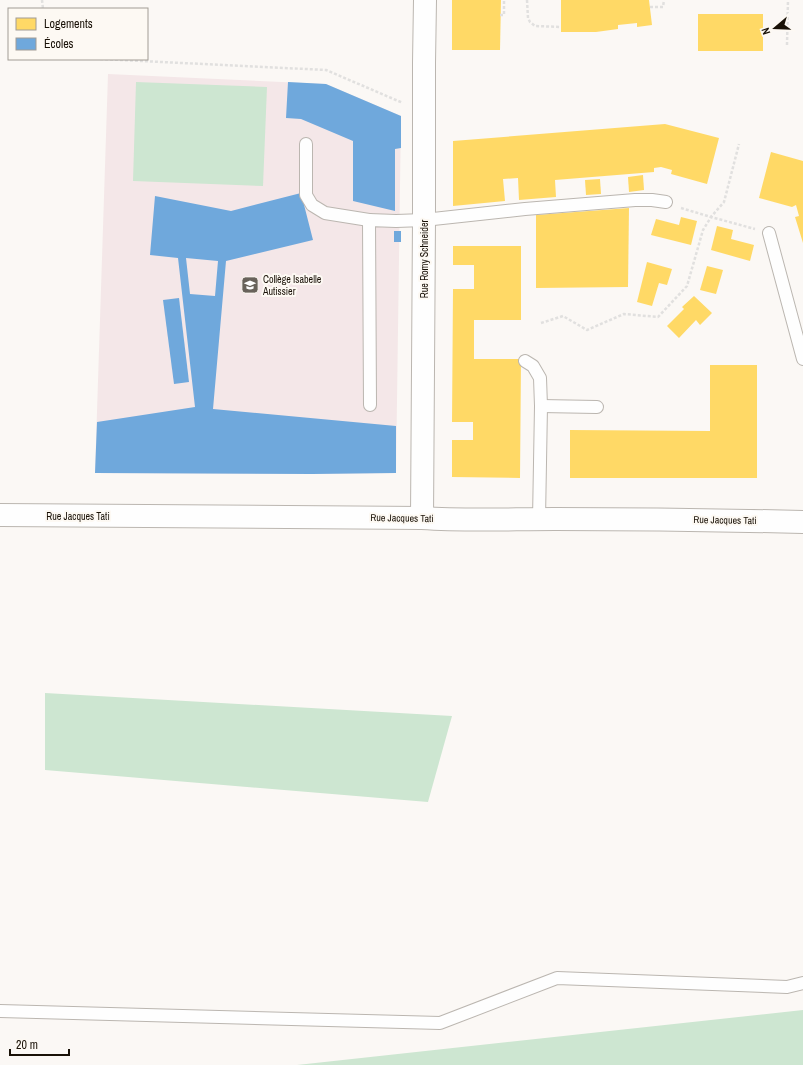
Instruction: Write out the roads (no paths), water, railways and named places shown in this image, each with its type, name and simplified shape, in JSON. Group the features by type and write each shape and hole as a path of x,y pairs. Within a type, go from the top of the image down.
{"street":[{"name":"Rue Romy Schneider","path":"422,518 425,0"},
{"name":"Rue Jacques Tati","path":"0,515 422,518 450,520 678,519 803,522"}],"lane":[{"path":"306,144 306,195 312,205 325,213 369,220 396,221 424,220 635,200 666,202"},
{"path":"369,220 370,405"},
{"path":"769,233 803,359"},
{"path":"525,361 533,366 540,378 539,519"},
{"path":"541,406 597,407"},
{"path":"0,1011 440,1023 557,978 787,987 803,983"}],"place":[{"name":"Collège Isabelle Autissier","path":"250,285"}]}
